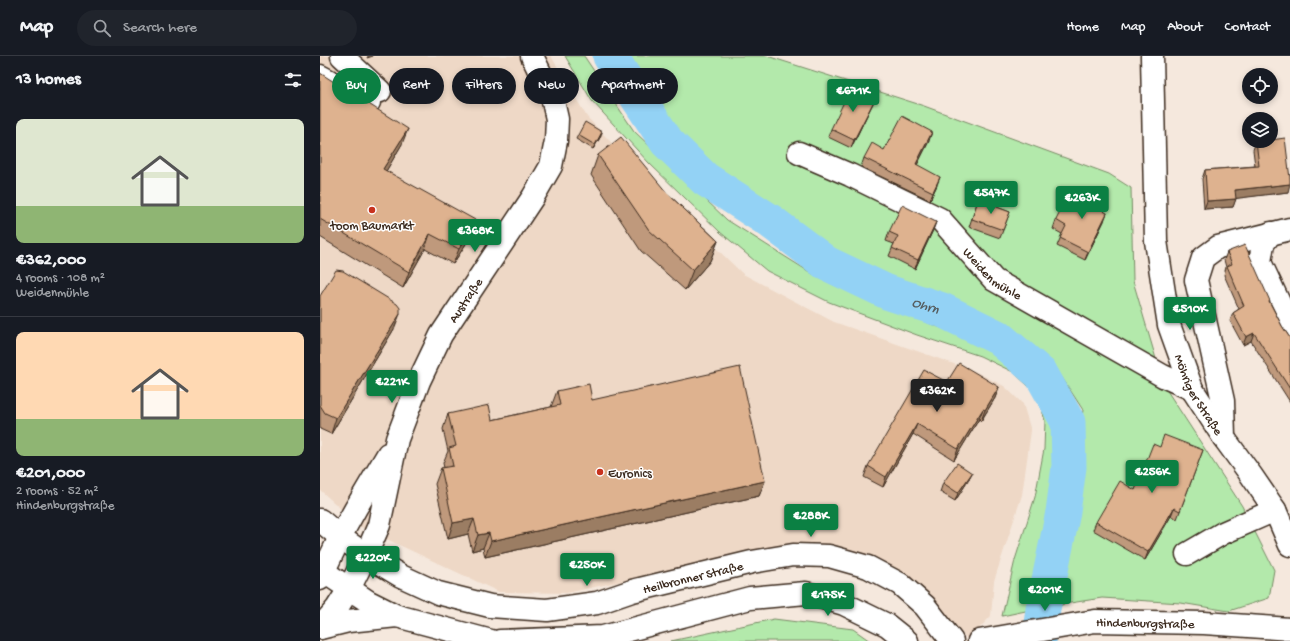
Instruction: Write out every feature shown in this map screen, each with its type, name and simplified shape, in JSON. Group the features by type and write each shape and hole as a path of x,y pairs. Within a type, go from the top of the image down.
{"street":[{"path":"320,76 375,97 342,56"},
{"name":"Austraße","path":"366,555 379,525 397,439 419,381 441,335 533,197 551,166 556,141 557,119 552,97 532,56"},
{"name":"Möhriger Straße","path":"1152,56 1156,242 1169,325 1192,389 1224,438 1275,510 1290,545"},
{"name":"Weidenmühle","path":"799,153 850,175 940,219 994,280 1163,376 1192,389"},
{"path":"1224,438 1223,401 1196,280 1203,258 1218,247 1281,231"},
{"path":"1281,231 1262,244 1260,262 1290,326"},
{"name":"Austraße","path":"340,537 397,439"},
{"path":"1187,554 1223,533 1275,510"},
{"name":"Heilbronner Straße","path":"320,520 340,537 366,555 401,576 438,593 490,606 547,610 597,603 632,591 752,562 793,555 829,556 868,568 900,584 925,606 952,641"},
{"path":"340,537 321,573 369,602 397,616 491,641"},
{"path":"320,628 337,608 349,589 366,555"},
{"path":"500,641 603,637 750,598 806,593 844,604 887,625 907,641"},
{"path":"320,628 348,621 397,616"},
{"name":"Hindenburgstraße","path":"978,641 1095,621 1204,623 1290,629"}],"shaded area":[{"path":"320,56 551,56 558,68 524,68 524,104 579,103 587,117 669,203 743,274 834,322 974,371 1004,386 1023,404 1031,431 1022,495 994,581 991,616 968,640 943,611 854,554 722,559 567,593 499,592 361,527 320,490"}],"green space":[{"path":"565,56 584,56 592,68 587,68 587,93 579,79 579,68 572,68"},
{"path":"624,56 767,56 924,106 1109,174 1131,188 1133,281 1164,386 1242,506 1274,570 1269,598 1229,611 1181,603 1102,598 1064,604 1053,609 1083,410 1052,362 994,327 884,282 809,245 712,165 658,110 654,104 678,104 678,68 632,68"},
{"path":"595,104 616,104 634,131 727,220 819,278 862,298 986,345 1021,365 1049,392 1064,423 1035,609 1002,616 1015,560 1035,497 1044,449 1045,421 1038,395 1013,372 980,356 917,335 829,302 767,271 720,232 649,163"},
{"path":"774,619 853,629 870,641 671,641"}],"building":[{"name":"toom Baumarkt","path":"320,73 332,81 332,104 369,104 408,129 383,169 477,221 459,249 430,234 409,272 320,219"},
{"path":"852,85 876,97 854,140 831,129"},
{"path":"902,116 932,132 916,164 940,177 933,192 864,158 872,143 884,150"},
{"path":"585,122 602,132 595,145 578,135"},
{"path":"621,137 667,193 718,241 693,270 649,230 598,155"},
{"path":"1285,138 1290,184 1235,190 1236,199 1207,201 1205,170 1259,166 1257,148 1278,148 1278,139"},
{"path":"1090,192 1108,201 1103,211 1107,213 1088,252 1060,238 1066,226 1056,220 1069,194 1085,202"},
{"path":"978,200 1010,212 1003,230 972,219"},
{"path":"902,205 936,222 918,260 892,248 898,236 889,232"},
{"path":"1245,245 1269,301 1290,338 1290,389 1254,333 1246,337 1233,313 1244,306 1227,266 1232,264 1227,252"},
{"path":"336,270 343,271 397,304 400,308 400,314 336,418 325,413 320,405 320,296"},
{"path":"959,363 999,387 985,410 983,409 958,449 917,424 886,477 868,466 924,370 947,382"},
{"name":"Euronics","path":"740,367 765,481 491,541 489,533 478,535 474,519 453,523 441,468 453,466 449,448 456,446 448,414 489,405 492,420 560,405 557,391 589,384 592,400"},
{"path":"1164,435 1203,450 1180,511 1174,508 1148,552 1096,522 1120,481 1135,490 1153,444 1160,447"},
{"path":"957,463 972,473 958,493 943,483"}],"waterway":[{"name":"Ohrn","path":"610,56 667,142 705,179 770,221 826,263 887,292 942,310 999,338 1041,374 1068,422 1069,467 1063,512 1043,609 1039,641"}],"place":[{"name":"toom Baumarkt","path":"372,210"},
{"name":"Euronics","path":"600,472"}]}
